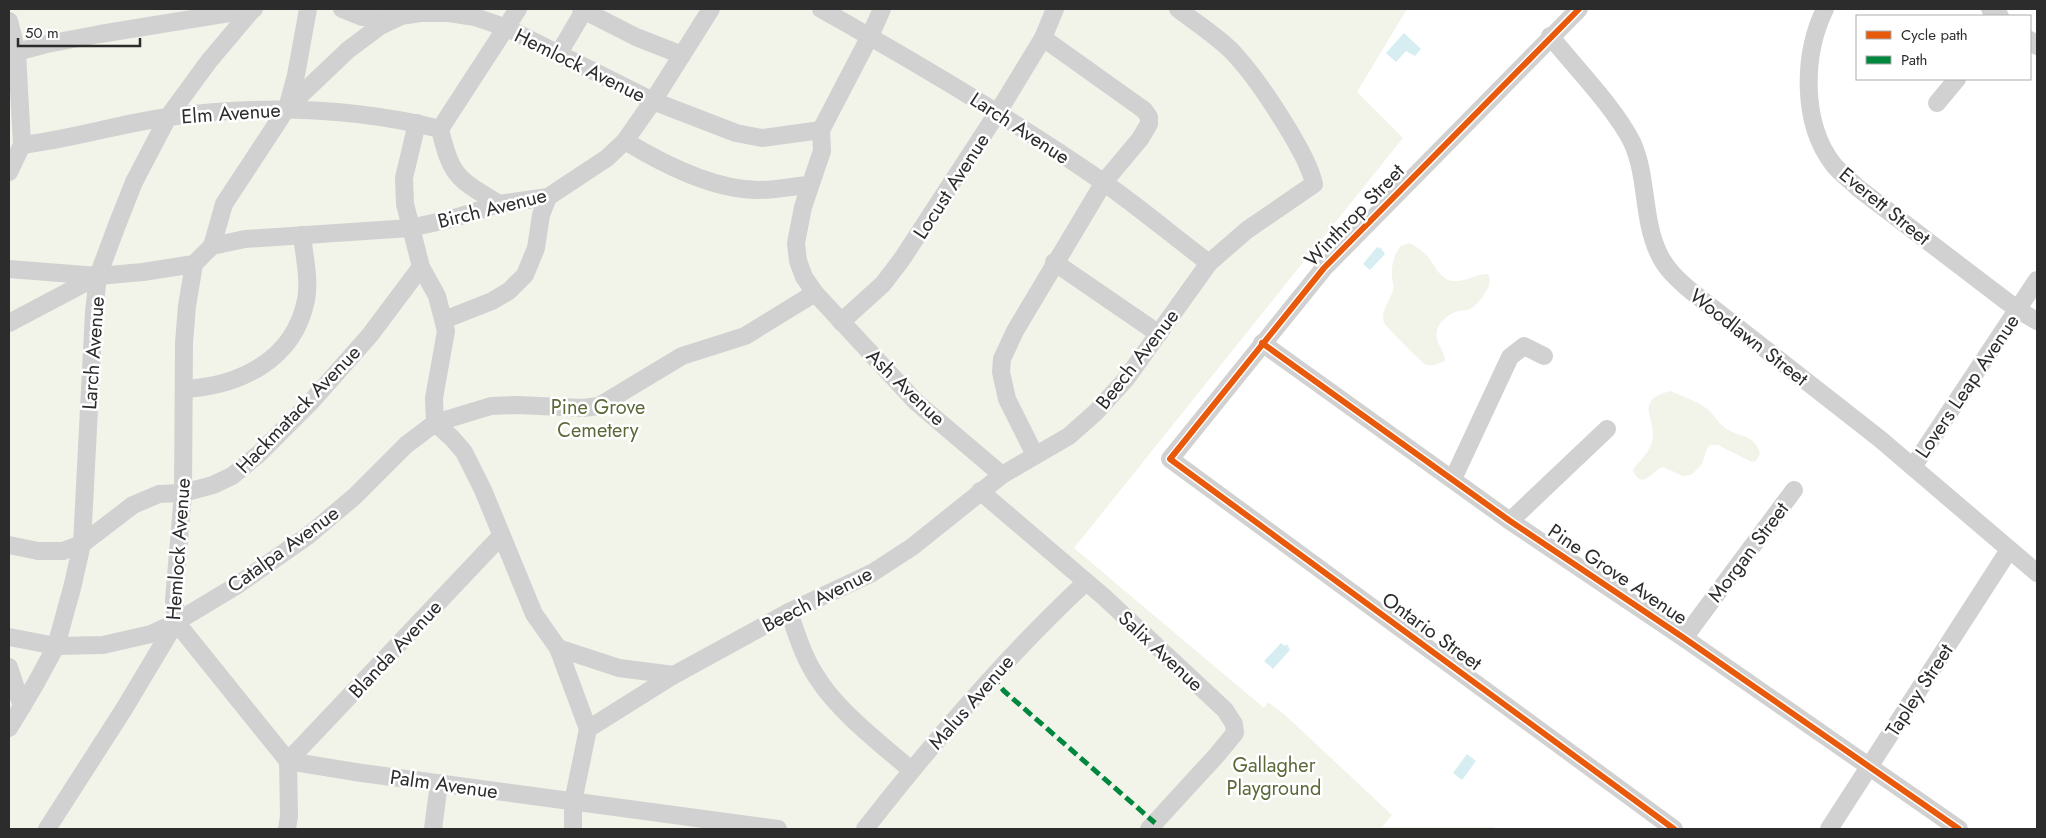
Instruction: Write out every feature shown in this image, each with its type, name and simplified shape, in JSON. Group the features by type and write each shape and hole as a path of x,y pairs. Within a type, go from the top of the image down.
{"street":[{"path":"13,53 100,34 253,9"},
{"name":"Larch Avenue","path":"9,728 56,646 82,544 94,312 98,276 134,182 168,117 209,61 253,9"},
{"path":"287,108 296,75 308,9"},
{"path":"342,9 362,17 402,12"},
{"path":"499,204 467,185 455,174 446,156 440,129 518,9"},
{"path":"559,53 584,9 636,37 682,55"},
{"name":"Birch Avenue","path":"212,246 245,239 410,228 452,219 499,204 548,197 607,158 625,141 653,101 711,9"},
{"name":"Larch Avenue","path":"821,9 998,112 1104,182 1209,263"},
{"path":"821,130 882,9"},
{"name":"Locust Avenue","path":"842,322 883,284 902,260 998,112 1043,38 1055,9"},
{"name":"Beech Avenue","path":"588,730 674,676 789,612 872,573 912,547 1002,475 1069,436 1096,412 1126,379 1209,263 1246,230 1314,184 1312,173 1295,141 1237,56 1178,9"},
{"name":"Winthrop Street","path":"1170,459 1329,262 1550,36 1579,9"},
{"name":"Everett Street","path":"1825,9 1815,37 1810,70 1810,92 1814,121 1829,158 1839,171 1858,188 2018,310 2037,321"},
{"name":"Hemlock Avenue","path":"212,246 224,204 287,108 348,50 402,12 449,13 475,17 507,28 653,101 736,133 762,138 821,130"},
{"path":"9,21 22,145 9,172"},
{"name":"Woodlawn Street","path":"1550,36 1609,108 1631,141 1640,168 1655,246 1662,260 1673,274 1691,291 1913,467 2037,573"},
{"path":"1036,455 1007,399 1001,372 1002,359 1015,331 1054,262 1104,182 1140,139 1149,124 1149,117 1144,110 1043,38"},
{"path":"1937,103 1956,80"},
{"name":"Elm Avenue","path":"22,145 168,117 287,108 355,114 417,123 440,129"},
{"path":"417,123 404,178 405,204 421,267 437,296 446,331 434,398 435,422 464,452 483,490 534,614 558,648 588,730 573,802 573,829"},
{"name":"Ash Avenue","path":"821,130 822,151 809,185 796,243 798,261 804,278 815,293 916,402 1002,475"},
{"path":"625,141 652,157 719,184 758,190 809,185"},
{"path":"444,320 492,301 509,291 525,275 536,248 541,215 548,197"},
{"path":"184,390 206,388 252,373 274,357 290,338 300,320 306,298 302,235"},
{"path":"9,269 98,276 143,272 194,264 212,246"},
{"path":"1054,262 1159,334"},
{"name":"Hemlock Avenue","path":"47,829 124,709 176,622 174,600 183,493 186,324 194,264"},
{"name":"Hackmatack Avenue","path":"9,545 38,551 63,551 82,544 133,505 159,494 183,493 213,485 232,476 260,453 310,403 370,335 421,267"},
{"path":"9,323 98,276"},
{"name":"Lovers Leap Avenue","path":"1913,467 2037,280"},
{"path":"435,422 491,406 518,405 583,408 599,406 682,356 745,336 815,293"},
{"name":"Pine Grove Avenue","path":"1262,343 1510,521 1684,638 1959,829"},
{"path":"1453,479 1510,357 1524,346 1544,356"},
{"name":"Catalpa Avenue","path":"9,637 56,646 103,644 151,634 176,622 236,586 309,534 355,496 406,445 435,422"},
{"path":"1510,521 1607,429"},
{"name":"Ontario Street","path":"1170,459 1674,829"},
{"name":"Morgan Street","path":"1684,638 1794,490"},
{"name":"Salix Avenue","path":"980,491 1086,582 1225,710 1234,724 1235,733 1149,829"},
{"name":"Blanda Avenue","path":"288,762 501,536"},
{"name":"Tapley Street","path":"1829,829 2009,550"},
{"name":"Malus Avenue","path":"865,829 911,770 1027,640 1086,582"},
{"path":"789,612 800,644 818,680 845,711 911,770"},
{"path":"176,622 288,762 289,816 287,829"},
{"path":"558,648 619,668 674,676"},
{"path":"9,667 22,706"},
{"name":"Palm Avenue","path":"288,762 778,829"},
{"path":"433,829 439,783"}],"green space":[{"name":"Pine Grove Cemetery","path":"9,9 1407,9 1357,92 1403,138 1074,548 1264,708 1268,702 1284,714 1392,815 1382,827 1494,827 1495,829 9,829"},
{"path":"1409,243 1424,253 1439,272 1449,280 1462,280 1488,274 1490,278 1488,288 1474,306 1469,310 1452,314 1440,324 1436,334 1445,360 1434,365 1427,365 1422,362 1384,323 1383,319 1384,310 1393,289 1392,270 1394,257 1401,246"},
{"path":"1671,391 1702,405 1725,428 1752,440 1760,454 1756,461 1752,462 1718,445 1710,445 1707,448 1702,464 1691,475 1683,476 1663,467 1644,480 1637,477 1633,471 1634,468 1648,451 1653,436 1649,406 1658,395"}],"water":[{"path":"1404,33 1421,49 1415,56 1406,51 1396,62 1386,53"},
{"path":"1377,247 1379,249 1380,247 1385,254 1370,270 1363,264"},
{"path":"1281,643 1285,646 1287,644 1290,650 1273,669 1264,661"},
{"path":"1467,754 1476,761 1462,780 1453,773"}],"marked path":[{"path":"992,677 1004,691 1155,823"}],"cycle path":[{"path":"1579,9 1324,268 1170,459 1674,829"},
{"path":"1262,343 1510,521 1684,638 1959,829"}],"park label":[{"name":"Gallagher Playground","path":"1274,776"}]}
